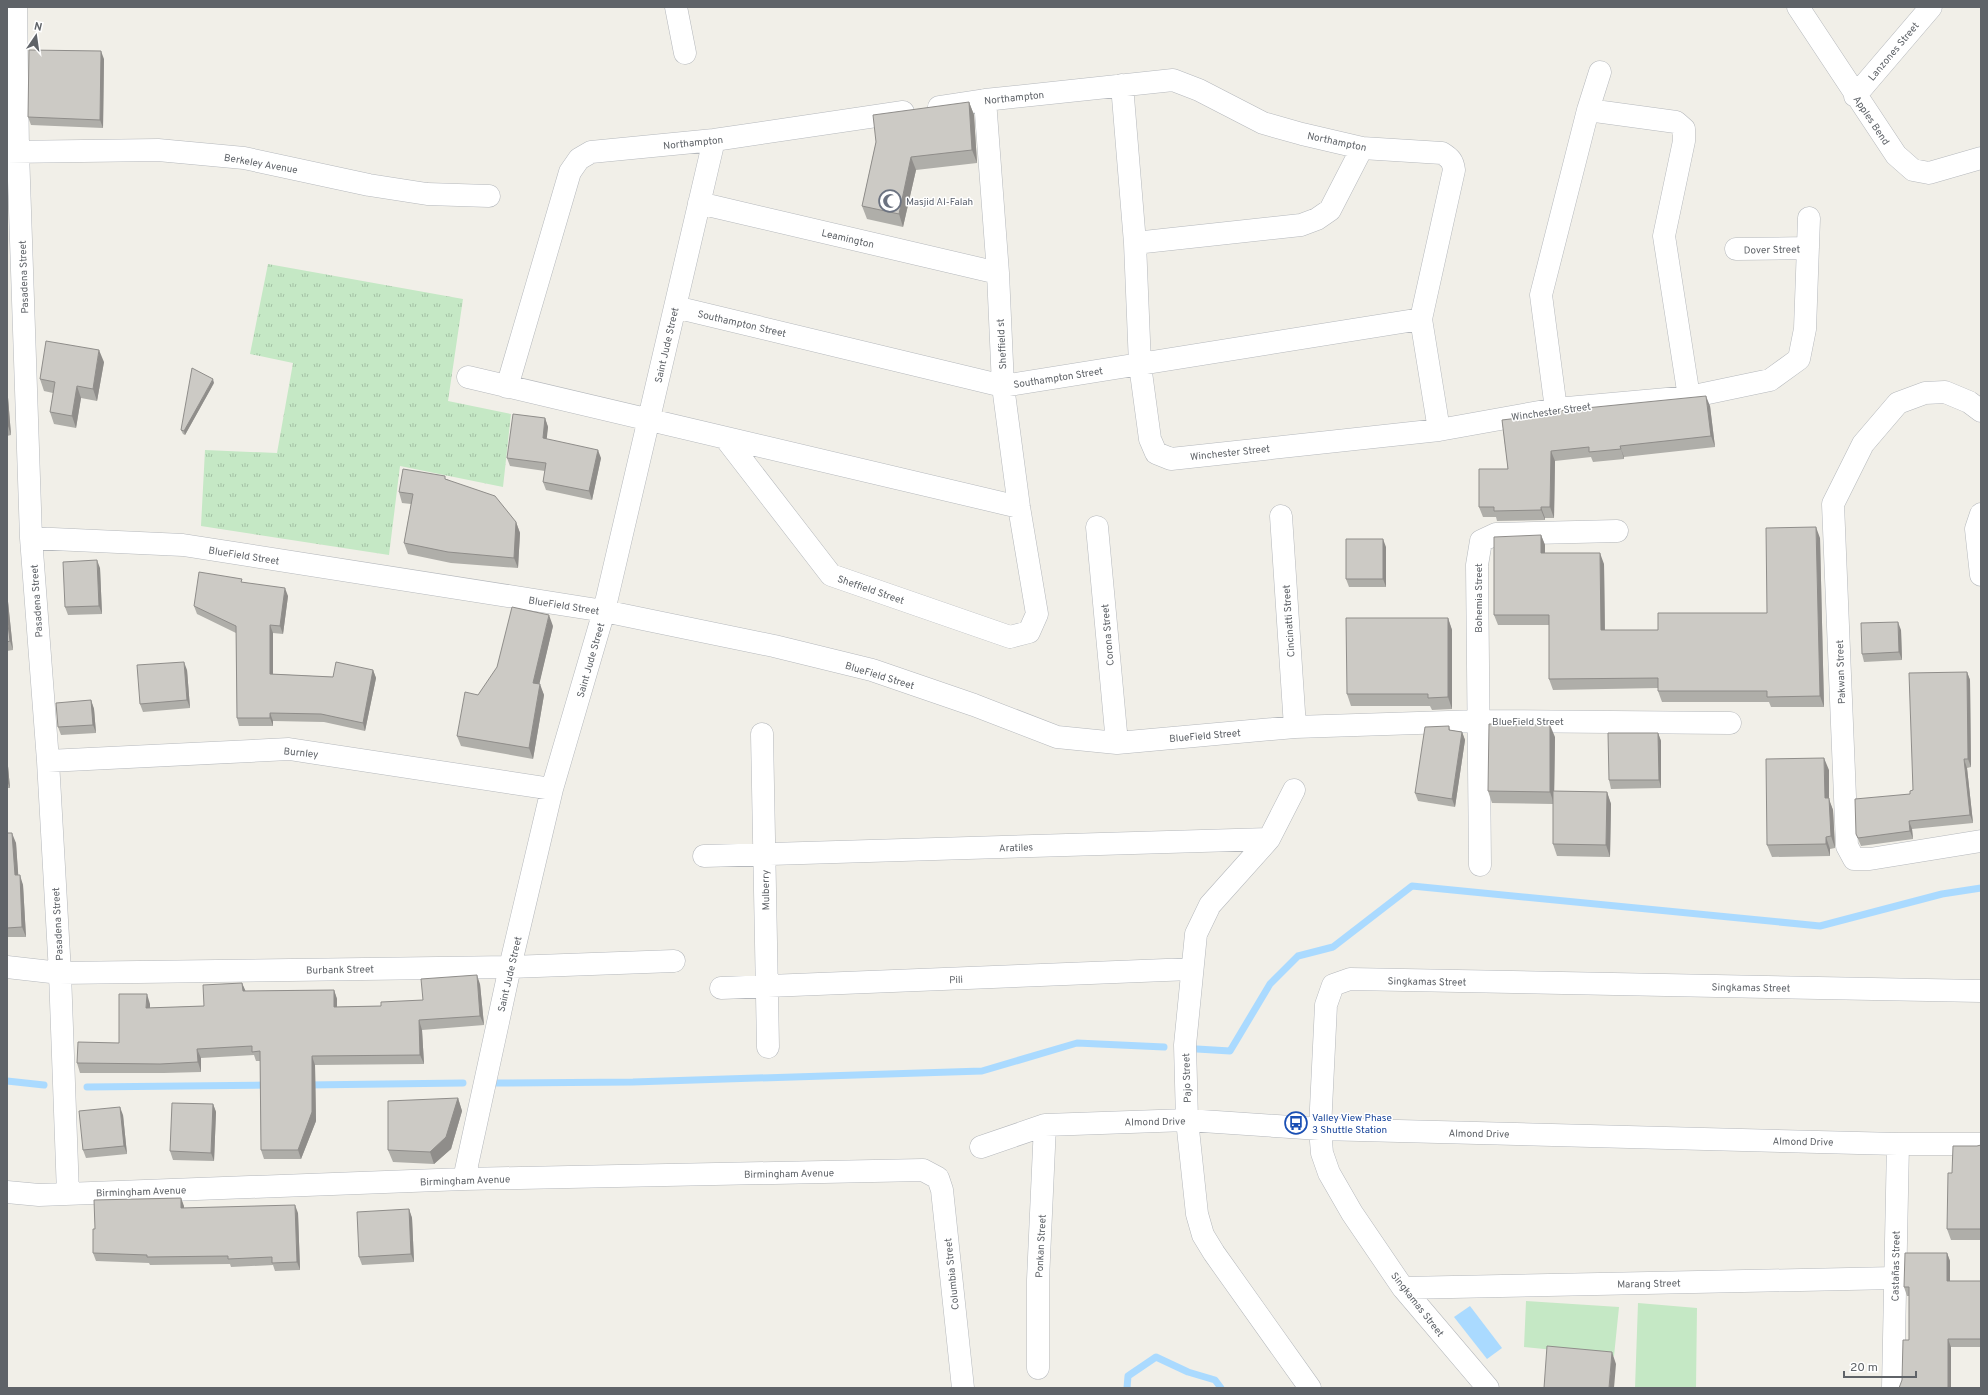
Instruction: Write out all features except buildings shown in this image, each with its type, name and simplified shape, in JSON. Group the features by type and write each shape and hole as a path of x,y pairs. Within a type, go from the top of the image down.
{"street":[{"name":"Pasadena Street","path":"16,7 12,151 31,538 48,761 60,973 68,1194"},
{"path":"676,7 685,53"},
{"name":"Apples Bend","path":"1798,7 1855,96 1896,155 1913,170 1929,173 1981,158"},
{"name":"Lanzones Street","path":"1855,96 1930,7"},
{"path":"1556,409 1541,295 1588,110 1600,72"},
{"name":"Northampton","path":"507,387 570,172 579,158 591,152 714,140 985,100 1173,80 1199,90 1264,123 1362,148 1442,153 1453,163 1454,170 1421,318"},
{"path":"1122,85 1135,243 1140,365"},
{"name":"Sheffield st","path":"985,100 998,273 1003,386 1019,507 1037,614 1029,632"},
{"path":"1588,110 1676,122 1684,129 1684,141 1664,236 1689,397"},
{"name":"Saint Jude Street","path":"464,1179 510,967 552,789 604,611 714,140"},
{"path":"1135,243 1301,225 1317,219 1330,210 1362,148"},
{"name":"Berkeley Avenue","path":"12,151 158,150 236,158 369,185 427,194 488,196"},
{"name":"Leamington","path":"699,203 998,273"},
{"name":"Winchester Street","path":"1140,365 1150,439 1156,453 1171,459 1439,430 1556,409 1689,397 1770,380 1799,359 1806,329 1809,218"},
{"name":"Dover Street","path":"1736,249 1808,248"},
{"name":"Southampton Street","path":"675,307 1003,386 1140,365 1421,318"},
{"path":"1421,318 1439,430"},
{"path":"468,377 1019,507"},
{"name":"Pakwan Street","path":"1981,411 1969,402 1945,392 1924,393 1898,403 1863,444 1833,504 1847,846 1854,859 1870,859 1981,841"},
{"name":"Sheffield Street","path":"726,439 831,575 1010,637 1029,632"},
{"path":"1981,514 1976,529 1981,575"},
{"name":"Cincinatti Street","path":"1280,516 1295,726"},
{"name":"Corona Street","path":"1097,527 1117,743"},
{"name":"Bohemia Street","path":"1479,721 1477,565 1481,541 1496,534 1617,531"},
{"name":"BlueField Street","path":"31,538 183,545 604,611 774,646 872,670 974,705 1057,737 1117,743 1295,726 1479,721 1730,723"},
{"path":"1479,721 1480,865"},
{"name":"Mulberry","path":"762,734 768,1047"},
{"name":"Burnley","path":"48,761 289,749 552,789"},
{"name":"Pajo Street","path":"1294,790 1269,839 1210,905 1196,934 1191,969 1185,1045 1187,1120 1196,1214 1203,1235 1214,1253 1310,1388"},
{"name":"Aratiles","path":"704,856 1269,839"},
{"name":"Burbank Street","path":"7,967 60,973 510,967 674,961"},
{"name":"Pili","path":"721,988 1191,969"},
{"name":"Singkamas Street","path":"1488,1388 1404,1288 1352,1213 1329,1172 1322,1153 1320,1129 1326,1005 1333,985 1350,979 1981,991"},
{"name":"Almond Drive","path":"981,1147 1045,1125 1187,1120 1320,1129 1898,1144 1981,1144"},
{"name":"Ponkan Street","path":"1038,1368 1038,1280 1045,1125"},
{"name":"Castañas Street","path":"1893,1388 1898,1144"},
{"name":"Birmingham Avenue","path":"7,1192 39,1195 464,1179 923,1170"},
{"name":"Columbia Street","path":"923,1170 938,1178 942,1190 963,1388"},
{"name":"Marang Street","path":"1404,1288 1895,1278"}],"green space":[{"path":"268,264 463,299 448,401 511,414 503,487 400,466 389,555 201,526 205,450 277,453 293,363 250,354"},
{"path":"1526,1301 1619,1307 1614,1356 1524,1347"},
{"path":"1638,1303 1697,1308 1696,1388 1635,1388"}],"water":[{"path":"1470,1306 1502,1348 1487,1359 1454,1317"}],"waterway":[{"path":"1197,1049 1230,1051 1270,984 1298,956 1333,947 1412,886 1820,926 1942,894 1981,888"},
{"path":"493,1083 633,1082 982,1071 1077,1043 1164,1047"},
{"path":"7,1081 44,1085"},
{"path":"307,1085 463,1083"},
{"path":"87,1087 269,1085"},
{"path":"1127,1388 1128,1376 1156,1357 1188,1372 1215,1380 1221,1388"}],"place":[{"name":"Masjid Al-Falah","path":"890,201"},
{"name":"Valley View Phase 3 Shuttle Station","path":"1296,1123"}]}
